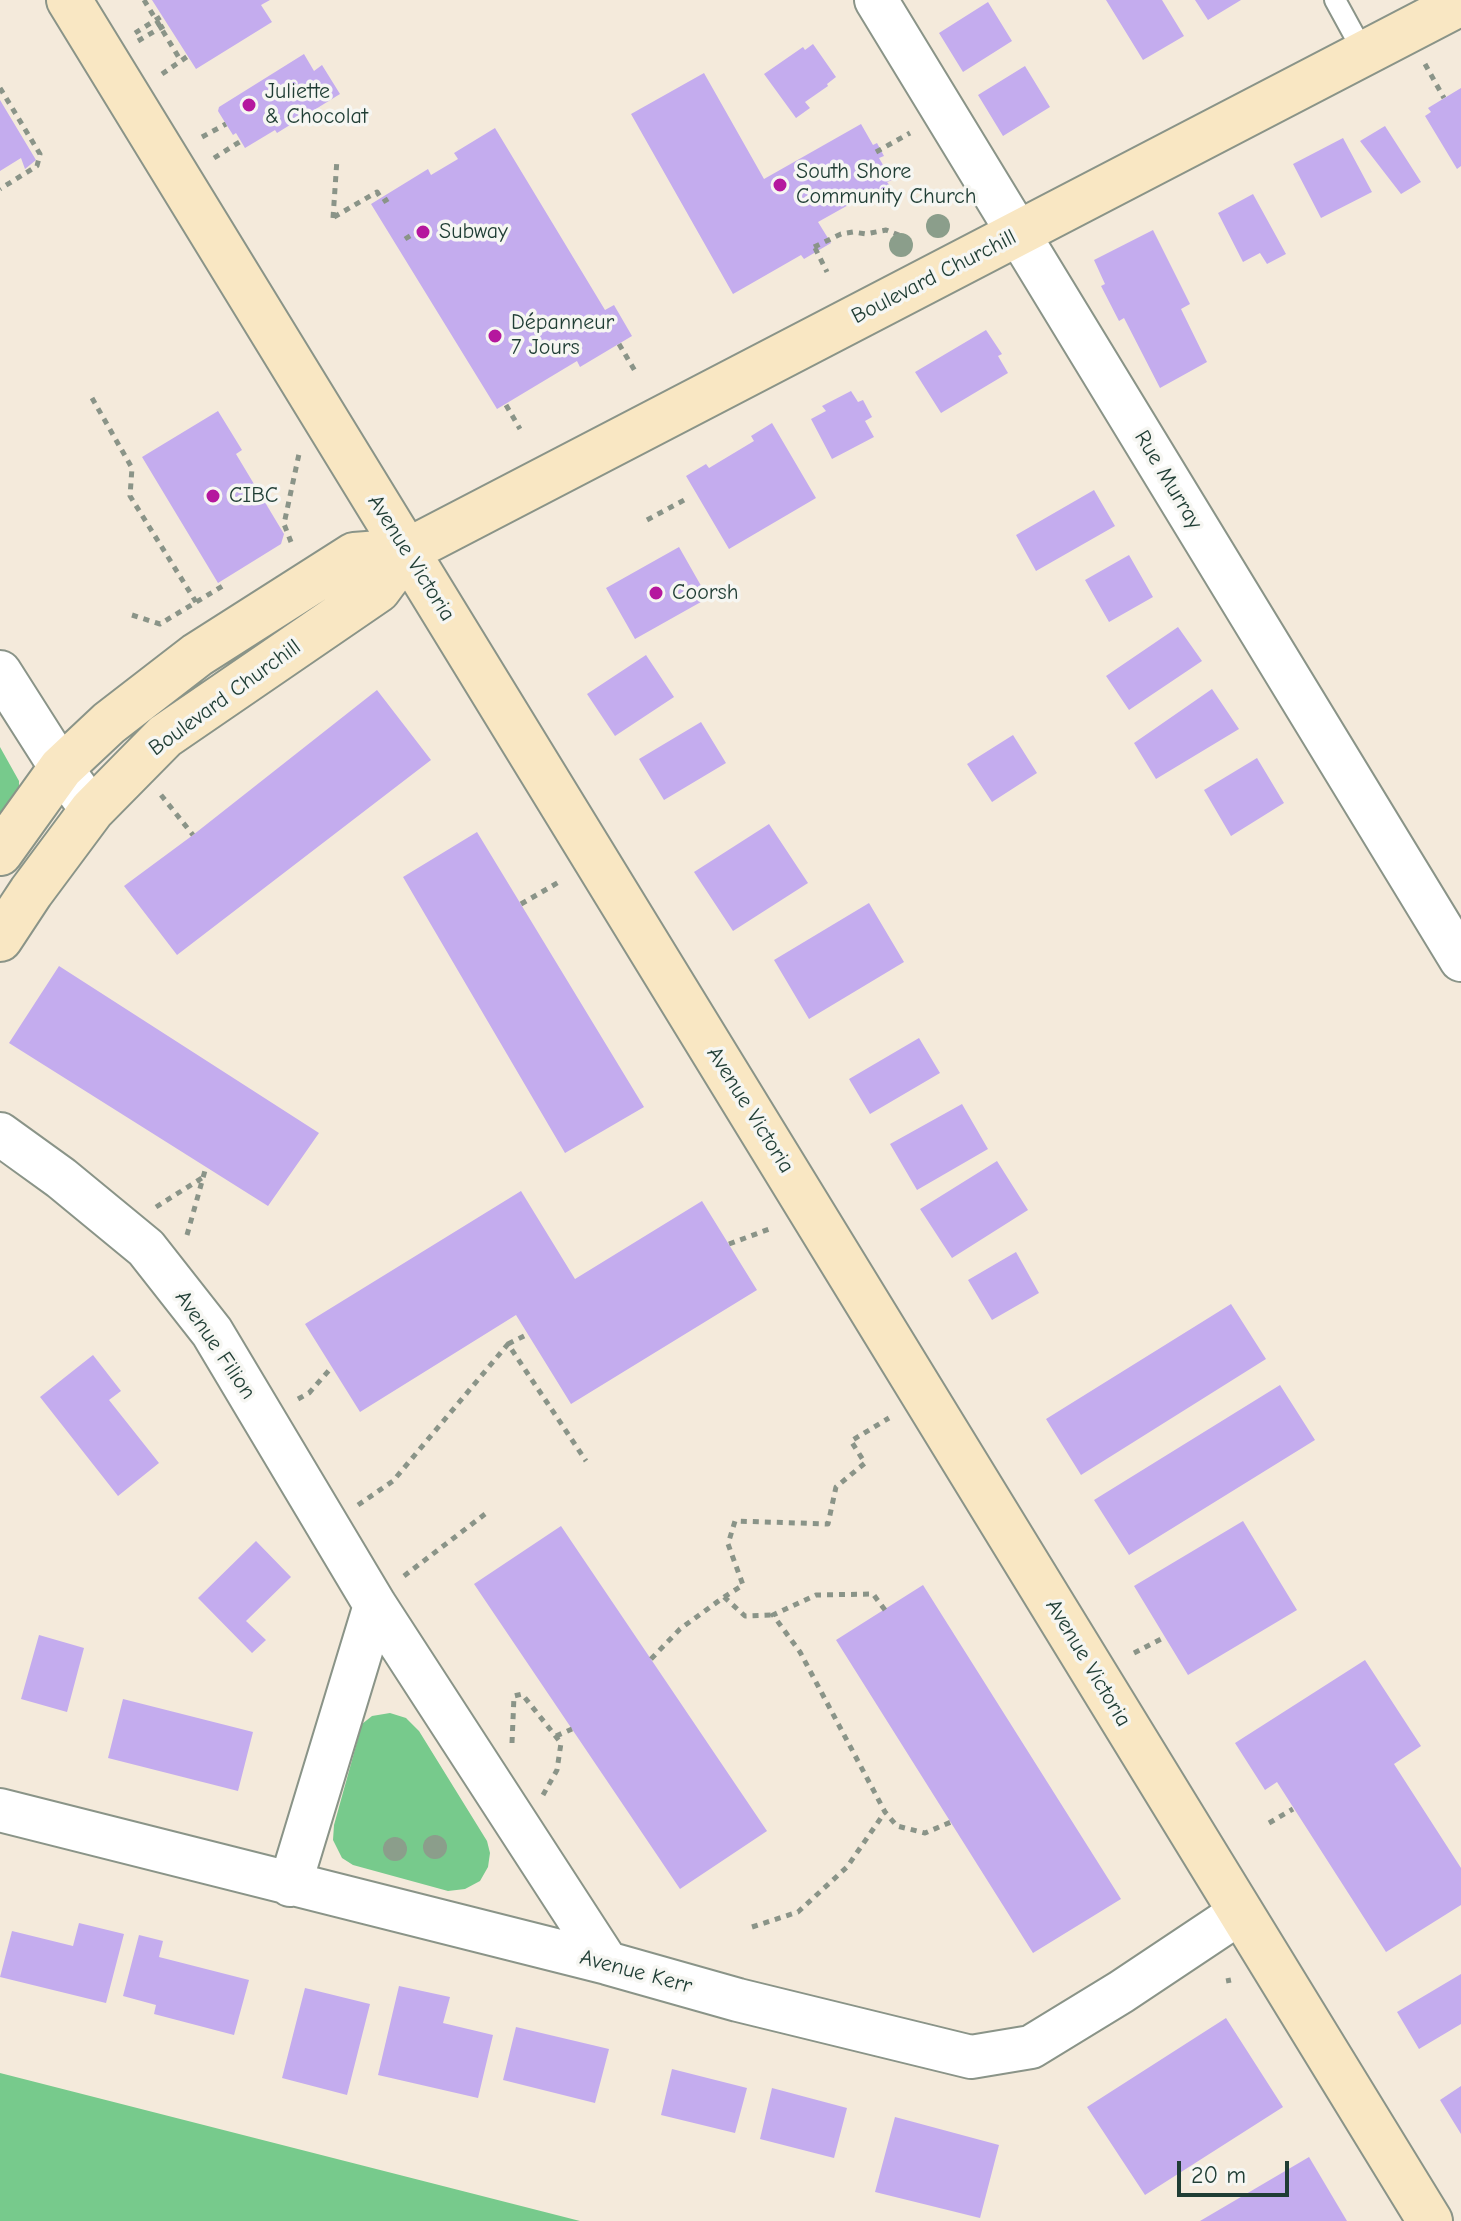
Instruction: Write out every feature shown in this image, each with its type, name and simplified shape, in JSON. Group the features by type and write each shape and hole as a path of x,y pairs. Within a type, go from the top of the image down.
{"street":[{"name":"Avenue Victoria","path":"69,0 1430,2221"},
{"name":"Rue Murray","path":"876,0 1461,960"},
{"name":"Boulevard Churchill","path":"0,853 61,768 109,723 197,655 354,555 407,551 1461,3"},
{"name":"Boulevard Churchill","path":"0,939 92,810 165,736 378,590 407,551"},
{"path":"0,672 61,768 92,810"},
{"name":"Avenue Filion","path":"0,1134 61,1178 146,1248 212,1332 388,1592 536,1849 607,1963"},
{"path":"290,1885 388,1592"},
{"name":"Avenue Kerr","path":"0,1810 971,2057 1031,2047 1121,1992 1241,1912"}],"lane":[{"path":"1335,0 1364,53"}],"path":[{"path":"144,0 164,26 181,61"},
{"path":"133,34 159,18"},
{"path":"138,42 164,26"},
{"path":"158,77 188,56"},
{"path":"1425,64 1444,98"},
{"path":"0,88 40,154 37,166 0,189"},
{"path":"197,140 226,124"},
{"path":"876,152 917,128"},
{"path":"210,161 241,141"},
{"path":"337,159 333,218 377,192 382,200 391,197"},
{"path":"827,272 815,247 848,232 866,234 886,230 899,235"},
{"path":"405,239 413,234"},
{"path":"619,344 635,371"},
{"path":"92,398 132,468 130,496 196,602"},
{"path":"506,405 520,429"},
{"path":"291,542 284,524 300,454"},
{"path":"647,520 688,498"},
{"path":"156,788 193,835"},
{"path":"521,904 559,882"},
{"path":"186,1237 206,1167"},
{"path":"154,1208 203,1178"},
{"path":"729,1244 772,1228"},
{"path":"357,1505 393,1481 508,1344 528,1334"},
{"path":"508,1344 586,1461"},
{"path":"293,1402 309,1393 332,1367"},
{"path":"651,1659 680,1629 743,1585 728,1544 735,1521 828,1524 836,1487 865,1463 851,1441 889,1418"},
{"path":"388,1592 489,1511"},
{"path":"724,1597 745,1616 773,1615 816,1595 873,1594 885,1610"},
{"path":"773,1615 800,1652 885,1812 897,1826 925,1833 951,1822"},
{"path":"1134,1653 1165,1637"},
{"path":"512,1758 514,1696 522,1694 561,1743 557,1770 539,1803"},
{"path":"556,1736 572,1729"},
{"path":"1269,1823 1293,1809"},
{"path":"752,1927 798,1912 847,1867 885,1812"}],"green space":[{"path":"0,747 19,781 19,793 0,820"},
{"path":"390,1713 406,1718 419,1731 487,1841 490,1853 488,1867 480,1881 465,1889 448,1891 353,1865 342,1858 333,1840 334,1825 362,1724 372,1716"},
{"path":"0,2073 580,2221 0,2221"}],"building":[{"path":"152,0 270,0 261,5 272,22 196,69"},
{"path":"1106,0 1162,0 1184,36 1143,60"},
{"path":"1195,0 1241,0 1208,20"},
{"path":"988,2 1012,41 963,72 939,33"},
{"path":"813,44 836,77 805,102 810,108 796,118 764,74 803,47 805,50"},
{"path":"304,54 314,71 322,65 340,94 277,133 275,130 245,148 226,124 218,111 219,107"},
{"path":"1025,66 1050,107 1003,136 978,95"},
{"name":"South Shore Community Church","path":"704,73 764,179 861,124 873,145 877,143 884,156 879,158 892,180 887,182 891,187 871,199 868,194 818,222 831,243 804,259 801,255 733,294 631,114"},
{"path":"1461,88 1461,166 1457,169 1425,116 1431,112 1428,108"},
{"path":"0,100 36,160 25,169 21,158 0,171"},
{"path":"1385,126 1421,182 1401,194 1360,141"},
{"path":"495,128 605,310 614,305 632,336 580,367 577,361 497,409 371,204 428,169 431,175 458,159 454,153"},
{"path":"1343,138 1372,192 1321,218 1293,164"},
{"path":"1253,194 1286,254 1267,264 1260,253 1243,262 1218,213"},
{"path":"1153,230 1190,304 1181,309 1207,362 1160,388 1124,318 1119,321 1101,286 1105,284 1094,260"},
{"path":"986,330 1002,354 998,356 1008,373 941,413 915,372"},
{"path":"851,391 858,402 863,400 872,417 865,421 874,437 832,459 811,419 826,411 822,406"},
{"name":"CIBC","path":"218,411 242,450 236,454 284,534 281,544 218,583 142,457"},
{"path":"772,423 816,498 729,549 686,476 706,464 709,468 754,441 751,436"},
{"path":"1094,490 1115,526 1036,571 1016,535"},
{"path":"679,547 708,598 635,639 606,588"},
{"path":"1129,555 1153,597 1109,622 1085,580"},
{"path":"1178,627 1202,661 1129,710 1106,676"},
{"path":"646,655 674,697 615,736 587,694"},
{"path":"1212,689 1239,729 1156,779 1134,743"},
{"path":"377,690 431,760 177,955 124,886"},
{"path":"701,722 726,763 664,800 639,759"},
{"path":"1013,735 1037,773 992,802 967,764"},
{"path":"1257,758 1284,803 1231,836 1204,790"},
{"path":"769,824 808,883 733,931 694,872"},
{"path":"477,832 644,1107 565,1153 403,877"},
{"path":"869,903 904,962 809,1019 774,960"},
{"path":"59,966 319,1133 268,1206 9,1043"},
{"path":"919,1038 940,1073 870,1114 849,1079"},
{"path":"962,1104 988,1149 917,1190 890,1144"},
{"path":"997,1161 1028,1210 952,1258 920,1209"},
{"path":"521,1191 575,1279 702,1201 757,1290 571,1404 516,1315 360,1412 305,1324"},
{"path":"1016,1252 1039,1293 992,1320 968,1280"},
{"path":"1231,1304 1266,1359 1081,1475 1046,1419"},
{"path":"93,1355 121,1391 109,1400 159,1463 118,1496 40,1397"},
{"path":"1280,1385 1315,1440 1129,1555 1094,1500"},
{"path":"1243,1521 1297,1610 1188,1675 1134,1586"},
{"path":"561,1526 767,1831 680,1889 474,1584"},
{"path":"256,1541 291,1577 246,1621 266,1640 252,1653 198,1598"},
{"path":"923,1585 1121,1899 1033,1953 836,1640"},
{"path":"39,1635 84,1648 67,1712 21,1699"},
{"path":"1365,1660 1421,1746 1394,1764 1461,1868 1461,1905 1386,1952 1277,1782 1265,1790 1235,1743"},
{"path":"123,1699 253,1732 238,1791 108,1758"},
{"path":"79,1923 124,1934 106,2003 0,1977 12,1931 73,1946"},
{"path":"139,1935 163,1941 159,1957 249,1980 234,2035 154,2014 156,2005 123,1996"},
{"path":"1461,1974 1461,2024 1419,2049 1397,2012"},
{"path":"399,1986 450,1997 443,2023 493,2035 478,2098 378,2075"},
{"path":"305,1988 370,2004 347,2095 282,2078"},
{"path":"1226,2018 1283,2107 1145,2195 1087,2107"},
{"path":"516,2027 609,2049 595,2103 503,2080"},
{"path":"672,2069 747,2088 735,2133 661,2115"},
{"path":"1461,2086 1461,2134 1440,2100"},
{"path":"772,2088 847,2108 834,2158 760,2139"},
{"path":"895,2117 999,2145 980,2218 875,2192"},
{"path":"1309,2157 1347,2221 1200,2221"}],"place":[{"name":"Juliette & Chocolat","path":"249,105"},
{"name":"South Shore Community Church","path":"780,185"},
{"name":"Subway","path":"423,232"},
{"name":"Dépanneur 7 Jours","path":"495,336"},
{"name":"CIBC","path":"213,496"},
{"name":"Coorsh","path":"656,593"}]}
